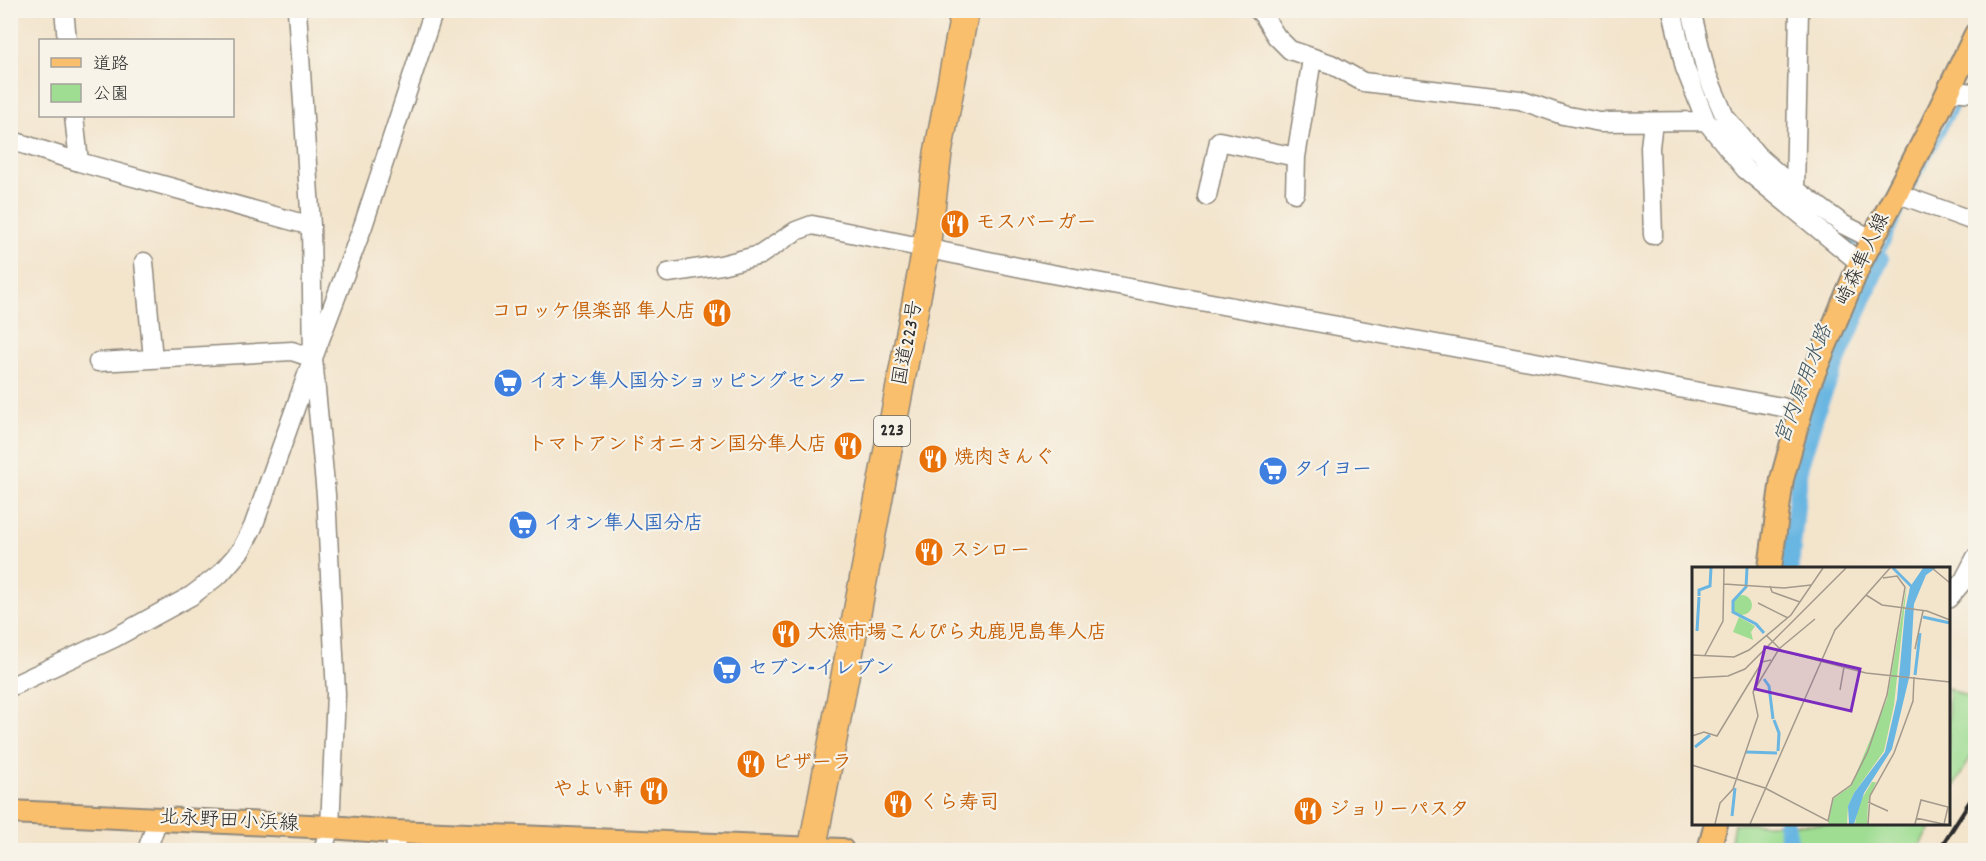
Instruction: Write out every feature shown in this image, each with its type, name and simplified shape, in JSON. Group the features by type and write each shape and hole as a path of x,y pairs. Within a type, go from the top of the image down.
{"highway":[{"name":"国道223号","path":"812,850 926,249 938,153 965,10"}],"main road":[{"name":"崎森隼人線","path":"1770,567 1782,479 1807,389 1860,263 1976,34"},
{"name":"北永野田小浜線","path":"10,812 330,827 395,841 842,850"},
{"path":"1709,850 1716,825"}],"street":[{"path":"64,10 67,39"},
{"path":"297,10 311,226 313,358 326,495 336,694 330,827 323,850"},
{"path":"10,687 114,638 182,602 220,574 241,550 253,527 363,226 434,10"},
{"path":"1258,10 1276,36 1290,50 1331,64 1363,82 1520,100 1584,120 1706,121"},
{"path":"1672,10 1686,68 1706,121 1745,169 1860,263"},
{"path":"1691,10 1706,72 1725,117 1757,155 1795,189 1844,225 1872,239"},
{"path":"1795,189 1800,11"},
{"path":"1295,193 1296,158 1312,59"},
{"path":"1949,91 1976,93"},
{"path":"74,117 79,162"},
{"path":"1653,122 1650,147 1653,235"},
{"path":"10,140 79,162 311,226"},
{"path":"1207,196 1219,141 1296,158"},
{"path":"1896,194 1976,222"},
{"path":"669,273 721,265 760,255 796,231 812,225 1047,273 1782,407 1800,416"},
{"path":"144,262 153,359"},
{"path":"98,362 292,351 313,358"},
{"path":"1950,597 1964,580 1976,557"},
{"path":"147,850 158,819"}],"green space":[{"path":"1950,689 1976,701 1975,749 1950,794"},
{"path":"1734,825 1932,825 1918,850 1729,850"}],"waterway":[{"name":"宮内原用水路","path":"1686,35 1702,89"},
{"path":"1970,79 1976,67"},
{"path":"1911,191 1957,105"},
{"path":"1880,259 1904,207"},
{"name":"宮内原用水路","path":"1812,214 1849,241"},
{"name":"宮内原用水路","path":"1790,567 1800,465 1818,406 1880,259"},
{"name":"宮内原用水路","path":"1786,825 1791,850"}],"railway":[{"path":"1939,850 1976,792"}],"place":[{"name":"モスバーガー","path":"955,224"},
{"name":"コロッケ倶楽部 隼人店","path":"717,313"},
{"name":"イオン隼人国分ショッピングセンター","path":"508,383"},
{"name":"トマトアンドオニオン国分隼人店","path":"848,446"},
{"name":"焼肉きんぐ","path":"933,459"},
{"name":"タイヨー","path":"1273,471"},
{"name":"イオン隼人国分店","path":"523,525"},
{"name":"スシロー","path":"929,552"},
{"name":"大漁市場こんぴら丸鹿児島隼人店","path":"786,634"},
{"name":"セブン-イレブン","path":"727,670"},
{"name":"ピザーラ","path":"751,764"},
{"name":"やよい軒","path":"654,791"},
{"name":"くら寿司","path":"898,804"},
{"name":"ジョリーパスタ","path":"1308,811"}]}
